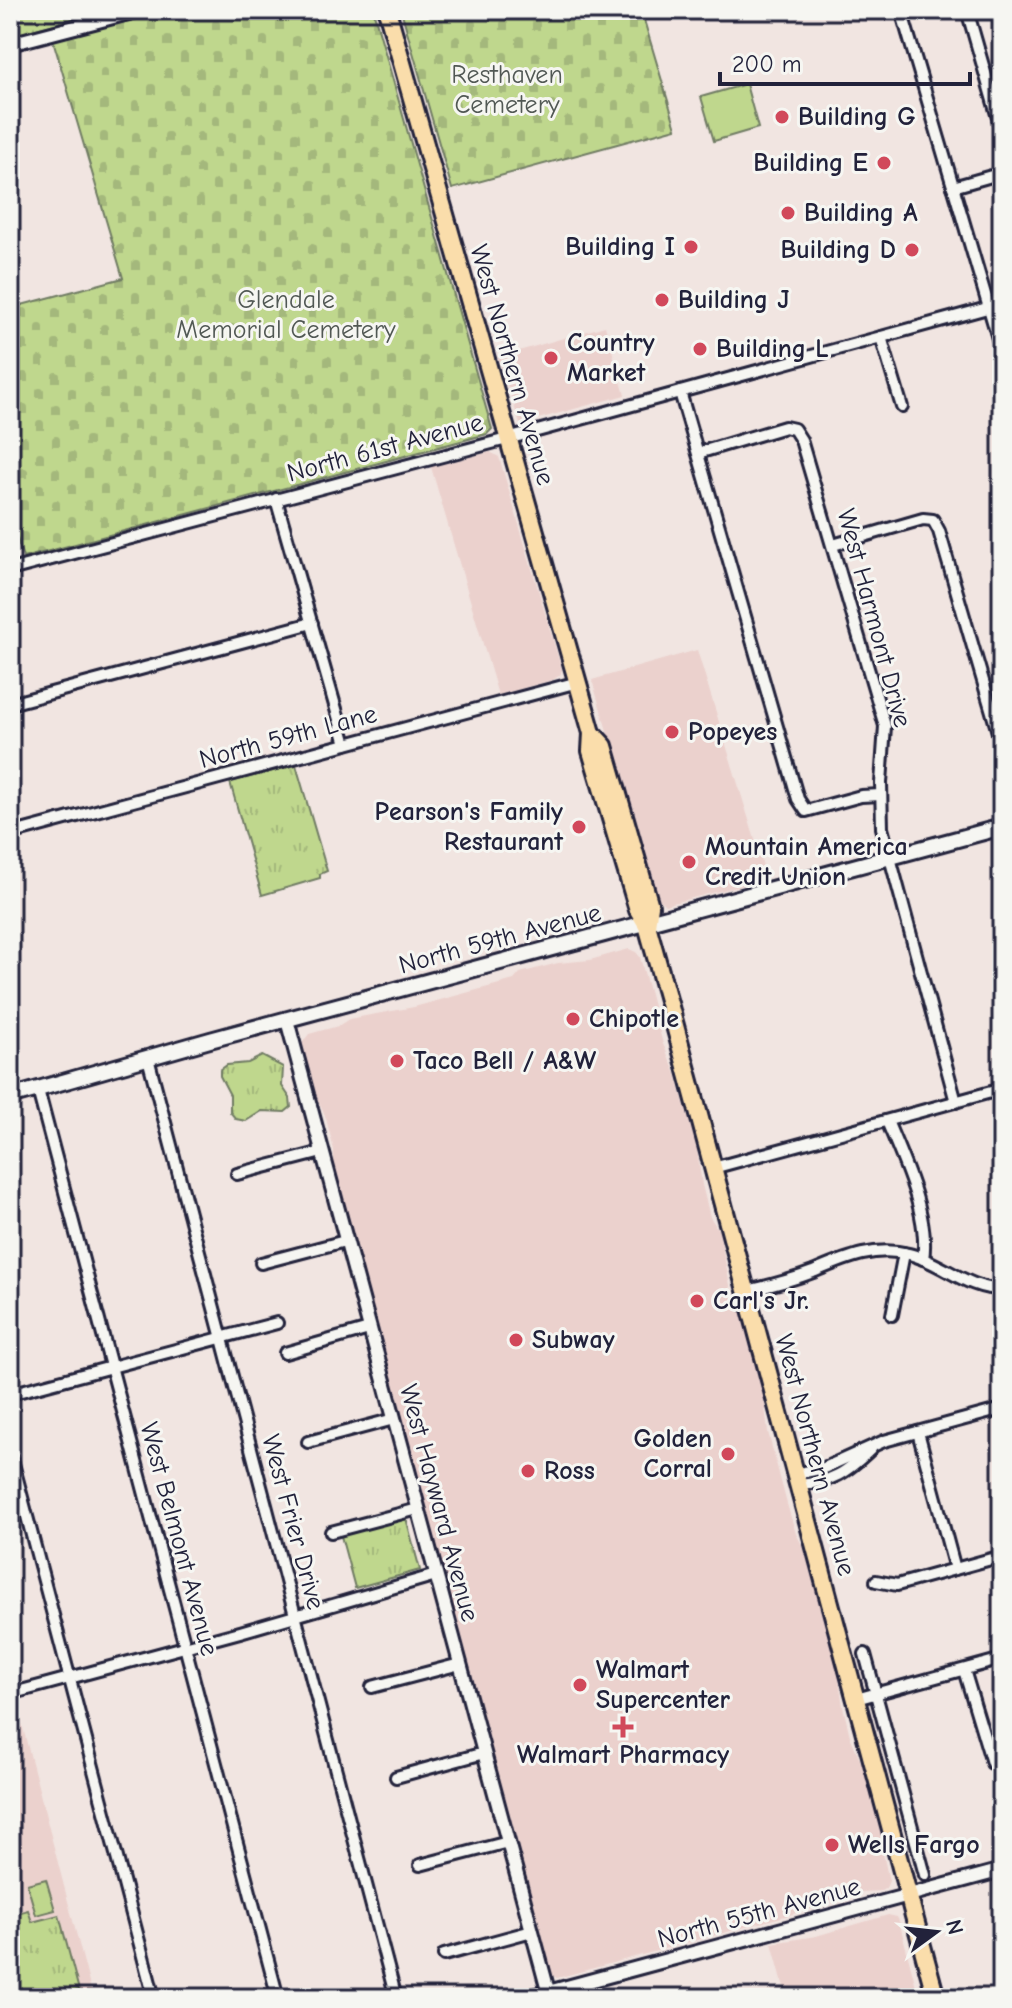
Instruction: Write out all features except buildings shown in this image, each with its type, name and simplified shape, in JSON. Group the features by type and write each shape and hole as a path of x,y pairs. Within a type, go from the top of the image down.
{"main road":[{"name":"West Northern Avenue","path":"387,10 578,682 592,733 594,764 638,910 647,925 936,1998"},
{"name":"North 59th Avenue","path":"10,1097 1002,827"}],"street":[{"path":"10,44 140,10"},
{"path":"901,10 1002,352"},
{"path":"967,10 1000,114 1002,132"},
{"path":"953,187 1002,173"},
{"name":"North 61st Avenue","path":"10,570 1002,304"},
{"path":"881,337 902,407"},
{"path":"680,392 798,799 806,811 861,796 881,795"},
{"name":"West Harmont Drive","path":"698,453 785,427 794,429 801,440 885,726 882,828 956,1102"},
{"path":"276,499 346,744"},
{"path":"833,545 923,519 933,520 939,531 1002,746"},
{"path":"10,704 312,623"},
{"name":"North 59th Lane","path":"10,834 578,682"},
{"name":"West Hayward Avenue","path":"287,1020 549,1995"},
{"name":"West Frier Drive","path":"148,1058 396,1998"},
{"name":"West Belmont Avenue","path":"38,1090 278,1998"},
{"path":"713,1168 956,1102 1001,1093"},
{"path":"887,1121 913,1189 924,1231 923,1259"},
{"path":"237,1174 322,1152"},
{"path":"261,1263 345,1241"},
{"path":"747,1291 812,1272 847,1256 886,1251 923,1259 980,1286 1002,1289"},
{"path":"892,1315 904,1253"},
{"path":"10,1394 277,1323"},
{"path":"285,1353 369,1329"},
{"path":"797,1480 818,1483 841,1476 875,1444 1002,1409"},
{"path":"308,1442 394,1419"},
{"path":"918,1432 955,1569"},
{"path":"10,1452 154,1998"},
{"path":"331,1532 418,1509"},
{"path":"876,1581 897,1585 1002,1556"},
{"path":"10,1694 436,1575"},
{"path":"865,1654 925,1875"},
{"path":"856,1699 1002,1659"},
{"path":"372,1687 460,1664"},
{"path":"964,1670 997,1763"},
{"path":"396,1777 484,1753"},
{"path":"420,1865 508,1842"},
{"name":"North 55th Avenue","path":"526,1998 549,1995 1002,1870"},
{"path":"444,1955 532,1931"}],"shaded area":[{"path":"605,326 625,395 520,424 498,357"},
{"path":"490,452 499,457 562,670 553,680 498,695 431,467"},
{"path":"697,650 767,879 665,905 656,896 592,680"},
{"path":"629,949 640,957 663,1044 676,1074 697,1149 710,1217 719,1231 733,1300 740,1307 787,1504 796,1534 804,1548 838,1671 850,1736 865,1771 883,1838 882,1849 889,1881 881,1891 862,1892 815,1908 557,1978 552,1975 334,1166 334,1150 326,1118 314,1092 302,1043 309,1034 338,1026 349,1019 414,1007 514,980 520,973"},
{"path":"16,1701 93,1998 10,1998 10,1703"},
{"path":"888,1915 897,1917 899,1921 919,1998 787,1998 772,1943 816,1936"}],"green space":[{"path":"10,10 107,10 10,36"},
{"name":"Glendale Memorial Cemetery","path":"170,10 373,10 492,429 487,434 23,558 10,515 10,308 123,278 53,40"},
{"name":"Resthaven Cemetery","path":"401,10 641,10 676,128 452,189"},
{"path":"746,84 758,128 714,141 701,97"},
{"path":"296,765 327,871 320,874 320,878 262,895 230,782"},
{"path":"262,1056 283,1067 282,1086 290,1098 291,1107 285,1112 262,1111 246,1121 236,1119 230,1112 230,1095 220,1070 227,1065 248,1063"},
{"path":"406,1518 420,1570 355,1588 341,1536"},
{"path":"46,1879 55,1910 36,1915 27,1884"},
{"path":"28,1910 32,1922 59,1915 81,1998 15,1998 10,1980 10,1915"}],"place":[{"name":"Building G","path":"782,117"},
{"name":"Building E","path":"884,163"},
{"name":"Building A","path":"788,213"},
{"name":"Building I","path":"691,247"},
{"name":"Building D","path":"912,250"},
{"name":"Building J","path":"662,300"},
{"name":"Building L","path":"700,349"},
{"name":"Country Market","path":"551,358"},
{"name":"Popeyes","path":"672,732"},
{"name":"Pearson's Family Restaurant","path":"579,827"},
{"name":"Mountain America Credit Union","path":"689,862"},
{"name":"Chipotle","path":"573,1019"},
{"name":"Taco Bell / A&W","path":"397,1061"},
{"name":"Carl's Jr.","path":"697,1301"},
{"name":"Subway","path":"516,1340"},
{"name":"Golden Corral","path":"728,1454"},
{"name":"Ross","path":"528,1471"},
{"name":"Walmart Supercenter","path":"580,1685"},
{"name":"Walmart Pharmacy","path":"623,1727"},
{"name":"Wells Fargo","path":"832,1845"}]}
